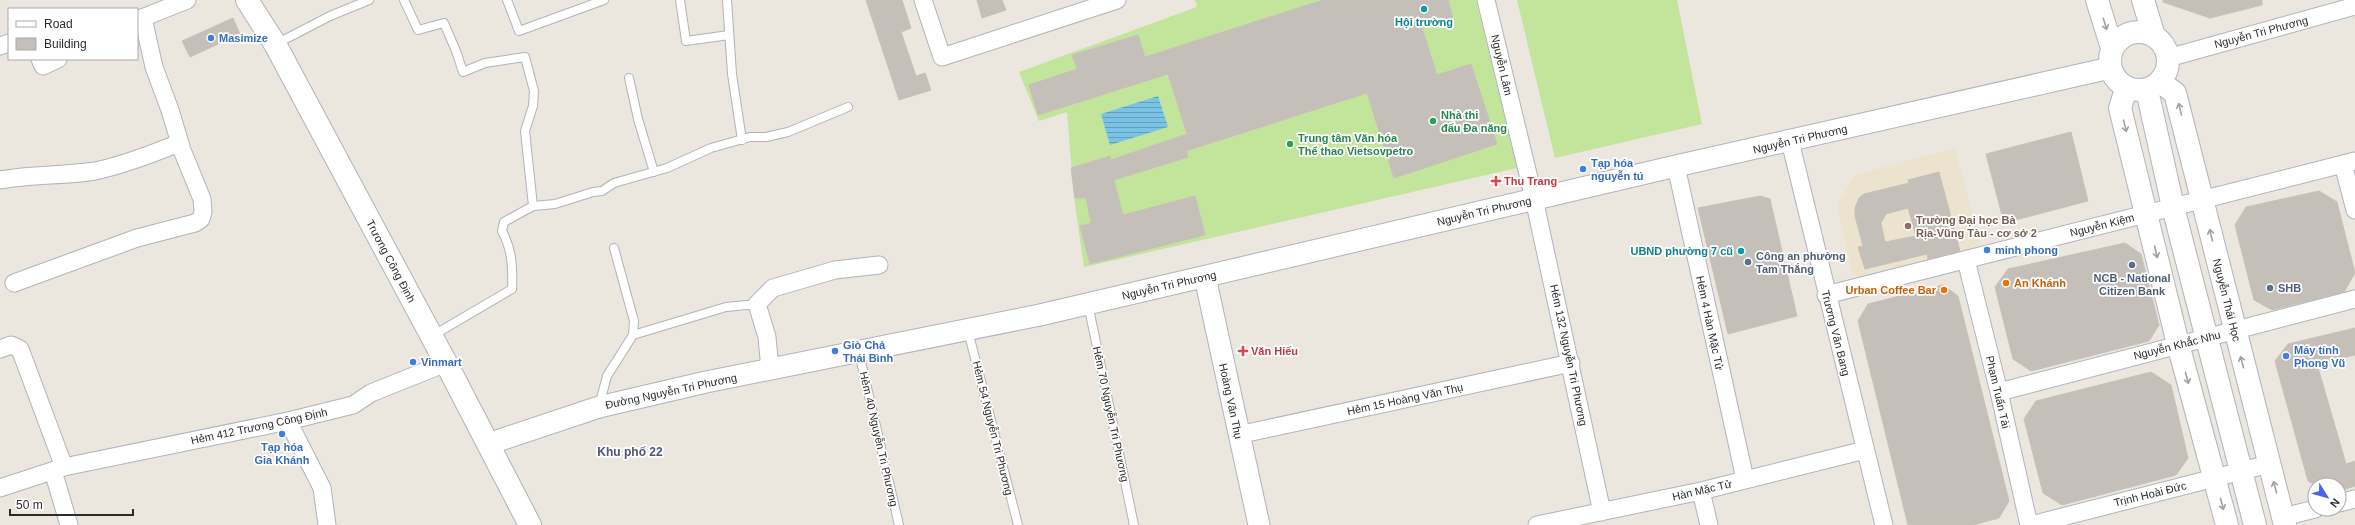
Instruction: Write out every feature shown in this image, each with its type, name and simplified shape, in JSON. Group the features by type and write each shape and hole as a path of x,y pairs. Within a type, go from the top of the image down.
{"main road":[{"name":"Trương Công Định","path":"247,0 275,44 432,336 530,525"},
{"path":"2097,0 2118,83 2145,87"},
{"path":"2142,0 2154,36 2164,46 2168,58 2168,67 2120,108 2178,344 2227,525"},
{"path":"2111,58 2119,40 2132,33 2140,32 2154,36"},
{"path":"2145,87 2173,207 2255,525 2284,521"},
{"name":"Nguyễn Thái Học","path":"2145,87 2176,93 2234,331 2284,521"}],"street":[{"path":"14,283 117,245 195,223 201,219 203,212 202,199 179,143 170,110 154,67 140,19 187,0"},
{"path":"923,0 942,57 1117,0"},
{"name":"Nguyễn Lâm","path":"1486,0 1534,199"},
{"name":"Nguyễn Tri Phương","path":"2168,58 2355,6"},
{"name":"Nguyễn Tri Phương","path":"859,353 968,331 1205,277 1676,166 1790,141 2111,58"},
{"path":"40,60 43,66 56,60"},
{"name":"Trương Văn Bang","path":"1790,141 1826,295 1884,525"},
{"path":"0,180 22,176 94,171 152,154 179,143"},
{"path":"2349,163 2355,210"},
{"name":"Nguyễn Kiệm","path":"1826,295 2349,163"},
{"name":"Hẻm 4 Hàn Mặc Tử","path":"1676,166 1745,479"},
{"name":"Hẻm 132 Nguyễn Tri Phương","path":"1534,199 1602,512"},
{"name":"Phạm Tuấn Tài","path":"1966,260 2030,525"},
{"path":"770,370 767,337 757,304 773,288 835,270 879,265"},
{"name":"Hoàng Văn Thụ","path":"1205,277 1238,435 1259,525"},
{"name":"Nguyễn Khắc Nhu","path":"1999,392 2178,344 2355,300"},
{"path":"0,349 11,345 20,349 58,469 69,525"},
{"name":"Đường Nguyễn Tri Phương","path":"488,444 599,407 770,370 859,353"},
{"name":"Hẻm 412 Trương Công Định","path":"0,488 58,469 353,406 371,393 446,363"},
{"name":"Hẻm 15 Hoàng Văn Thụ","path":"1238,435 1571,364"},
{"path":"288,421 322,488 327,525"},
{"name":"Hàn Mặc Tử","path":"1537,525 1576,521 1602,512 1701,491 1866,450"},
{"name":"Trịnh Hoài Đức","path":"2030,525 2269,464"},
{"path":"1701,491 1709,525"},
{"path":"2284,521 2307,512"}],"lane":[{"path":"275,44 330,16 369,0"},
{"path":"404,0 418,30 444,23 463,72 485,64 526,56 534,91 533,106 525,131 534,206"},
{"path":"507,0 519,30 604,0"},
{"path":"680,0 686,41 729,35"},
{"path":"727,0 732,74 742,140"},
{"path":"629,78 638,119 654,172"},
{"path":"432,336 512,289 513,270 509,243 502,231 504,222 534,206 555,204 593,192 602,191 614,183 654,172 711,148 742,140 788,132 848,107"},
{"path":"599,407 607,376 633,335 634,321 614,248"},
{"name":"Hẻm 70 Nguyễn Tri Phương","path":"1088,303 1134,525"},
{"path":"633,335 726,307 757,304"},
{"name":"Hẻm 54 Nguyễn Tri Phương","path":"968,331 1018,525"},
{"name":"Hẻm 40 Nguyễn Tri Phương","path":"859,353 899,525"}],"shaded area":[{"name":"Trường Đại học Bà Rịa-Vũng Tàu - cơ sở 2","path":"1955,148 1981,248 1866,280 1852,273 1837,205 1855,175"}],"green space":[{"name":"Trung tâm Văn hóa Thể thao Vietsovpetro","path":"1195,0 1476,0 1517,168 1084,267 1074,197 1067,112 1039,121 1019,72 1197,7"},
{"path":"1517,0 1677,0 1702,124 1555,158"}],"water":[{"path":"1158,96 1168,127 1110,145 1101,114"}],"building":[{"path":"866,0 902,0 911,28 901,32 916,76 925,73 931,90 899,100"},
{"path":"977,0 1002,0 1006,10 982,18"},
{"path":"1323,0 1448,0 1453,18 1422,28 1437,75 1471,64 1497,144 1394,178 1367,93 1186,151 1188,157 1114,180 1123,215 1195,196 1205,235 1090,264 1080,226 1091,223 1086,198 1075,198 1071,168 1110,156 1111,160 1187,134 1168,74 1038,115 1029,85 1077,69 1072,55 1138,35 1145,57"},
{"path":"2163,0 2262,0 2262,5 2210,18 2163,2"},
{"name":"Masimize","path":"233,18 240,34 190,57 182,41"},
{"path":"2071,132 2088,201 2004,223 1986,154"},
{"path":"1939,172 1960,251 1928,259 1927,254 1865,269 1858,247 1863,246 1855,216 1855,208 1859,198 1864,194 1909,183 1908,180","holes":["1908,208 1916,236 1885,242 1881,223 1886,214"]},
{"path":"2319,191 2337,202 2355,273 2344,292 2272,310 2254,300 2235,225 2246,207"},
{"name":"Công an phường Tam Thắng","path":"1760,196 1770,199 1797,316 1728,334 1698,208"},
{"path":"2125,243 2141,254 2159,325 2149,341 2031,371 2013,359 1995,287 2008,269"},
{"path":"1943,285 1958,296 2009,501 1999,518 1973,525 1908,525 1858,321 1868,304"},
{"path":"2355,328 2355,355 2317,364 2346,464 2355,461 2355,486 2347,488 2347,477 2307,477 2275,361 2288,344"},
{"path":"2151,372 2171,385 2188,458 2176,475 2062,505 2043,493 2024,419 2036,401"}],"place":[{"name":"Hội trường","path":"1424,9"},
{"name":"Masimize","path":"211,38"},
{"name":"Nhà thi đấu Đa năng","path":"1433,121"},
{"name":"Trung tâm Văn hóa Thể thao Vietsovpetro","path":"1290,144"},
{"name":"Tạp hóa nguyễn tú","path":"1583,169"},
{"name":"Thu Trang","path":"1496,181"},
{"name":"Trường Đại học Bà Rịa-Vũng Tàu - cơ sở 2","path":"1908,226"},
{"name":"minh phong","path":"1987,250"},
{"name":"UBND phường 7 cũ","path":"1741,251"},
{"name":"Công an phường Tam Thắng","path":"1748,262"},
{"name":"NCB - National Citizen Bank","path":"2132,265"},
{"name":"An Khánh","path":"2006,283"},
{"name":"SHB","path":"2270,288"},
{"name":"Urban Coffee Bar","path":"1944,290"},
{"name":"Giò Chả Thái Bình","path":"835,351"},
{"name":"Văn Hiếu","path":"1243,351"},
{"name":"Máy tính Phong Vũ","path":"2286,356"},
{"name":"Vinmart","path":"413,362"},
{"name":"Tạp hóa Gia Khánh","path":"282,434"}],"district":[{"name":"Khu phố 22","path":"630,452"}]}
